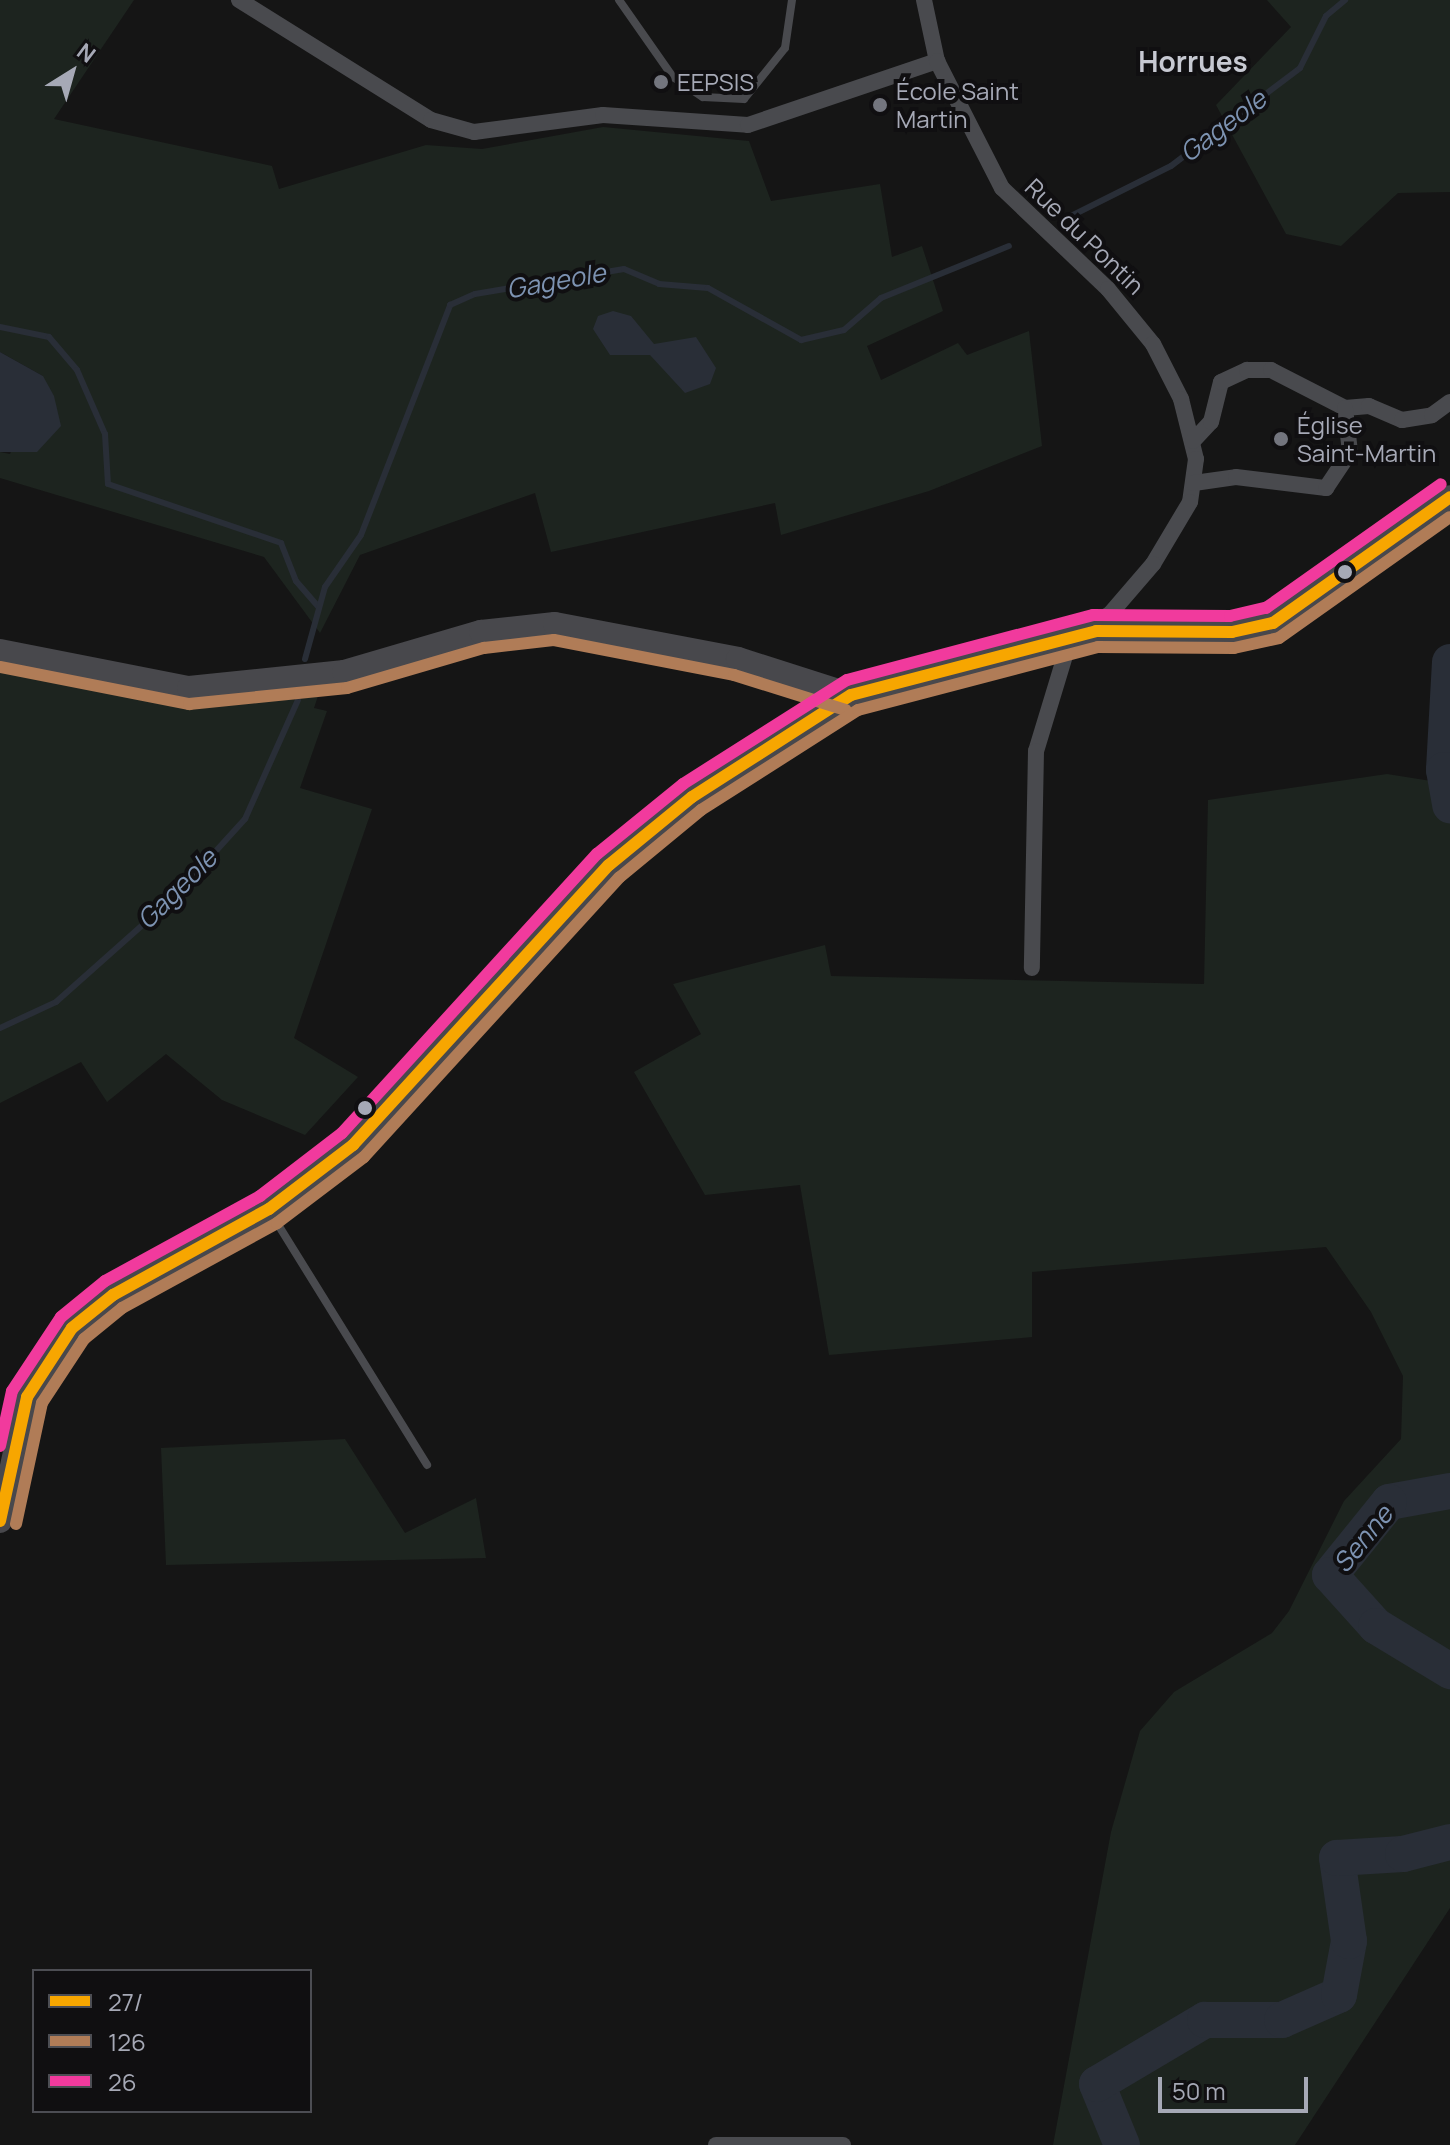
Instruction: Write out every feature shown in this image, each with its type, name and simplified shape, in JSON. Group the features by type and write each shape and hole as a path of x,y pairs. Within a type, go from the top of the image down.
{"street":[{"path":"239,0 431,120 474,132 603,115 748,125 937,61"},
{"name":"Rue du Pontin","path":"924,0 937,61 1013,204 1108,289 1153,344 1193,441 1194,483 1153,564 1110,614 1071,636"},
{"path":"1193,441 1211,422 1221,382 1247,370 1271,370 1345,408 1369,406 1402,420 1432,415 1450,402"},
{"path":"1194,483 1236,477 1326,488 1350,452 1345,408"},
{"path":"0,1521 27,1397 72,1328 113,1295 269,1209 385,1114 609,865 692,797 851,695 1071,636 1232,632 1273,623 1450,497"},
{"path":"0,651 189,688 344,672 481,632 555,624 738,659 851,695"},
{"path":"1032,968 1034,765 1071,636"},
{"path":"716,2145 843,2145"}],"lane":[{"path":"619,0 673,77 703,97 744,99 785,48 792,0"},
{"path":"269,1209 427,1465"}],"shaded area":[{"path":"0,0 134,0 54,119 272,166 279,189 426,145 482,149 603,127 749,141 771,201 880,184 892,257 922,246 943,311 867,346 881,380 958,343 967,355 1029,331 1042,446 929,491 781,535 775,503 551,552 535,493 360,555 320,633 264,557 0,478 0,452 10,454 43,376 0,352"},
{"path":"1267,0 1450,0 1450,192 1398,193 1341,246 1286,234 1216,105 1291,27"},
{"path":"613,311 631,316 654,344 696,337 716,368 710,384 685,393 650,355 610,355 593,329 598,316"},
{"path":"0,352 43,376 54,396 61,426 37,452 0,452"},
{"path":"0,661 192,698 320,690 314,708 327,711 300,788 372,809 294,1038 358,1077 305,1135 222,1100 166,1054 107,1102 81,1062 0,1103"},
{"path":"1387,774 1450,784 1450,1908 1295,2145 1053,2145 1111,1832 1140,1731 1174,1692 1272,1633 1289,1611 1344,1501 1401,1439 1403,1376 1371,1312 1326,1247 1032,1272 1032,1337 829,1355 800,1185 705,1195 634,1072 701,1034 673,984 825,945 831,976 1204,984 1208,800"},
{"path":"345,1439 405,1533 476,1498 486,1558 166,1565 161,1448"}],"waterway":[{"name":"Gageole","path":"1069,217 1171,166 1300,68 1326,16 1345,0"},
{"name":"Gageole","path":"305,659 325,587 361,535 450,305 475,294 624,269 659,284 708,288 801,340 844,330 881,298 1009,246"},
{"path":"0,327 49,337 77,370 105,434 108,484 281,543 296,581 319,607"},
{"name":"Senne","path":"1450,662 1444,770 1450,805"},
{"name":"Gageole","path":"0,1028 56,1002 176,895 245,819 298,700"},
{"name":"Senne","path":"1450,1491 1389,1502 1330,1575 1376,1626 1450,1671"},
{"name":"Senne","path":"1122,2145 1097,2084 1205,2020 1282,2020 1339,1995 1349,1941 1337,1858 1403,1854 1450,1842"}],"transit line":[{"name":"26","path":"0,1446 12,1391 61,1317 105,1281 260,1196 342,1133 597,854 683,784 847,680 1093,615 1230,616 1266,608 1441,484"},
{"name":"27/","path":"0,1521 27,1397 72,1328 113,1295 269,1209 353,1145 609,865 692,797 851,695 1096,631 1232,632 1273,623 1450,497"},
{"name":"126","path":"16,1524 42,1403 84,1339 122,1308 277,1223 364,1157 620,877 701,810 858,710 1098,647 1234,648 1279,638 1450,517"},
{"name":"126","path":"0,667 189,704 347,688 484,648 554,640 734,675 846,710"}],"place":[{"name":"EEPSIS","path":"661,82"},
{"name":"École Saint Martin","path":"880,105"},
{"name":"Église Saint-Martin","path":"1281,439"}],"district":[{"name":"Horrues","path":"1193,61"}]}
